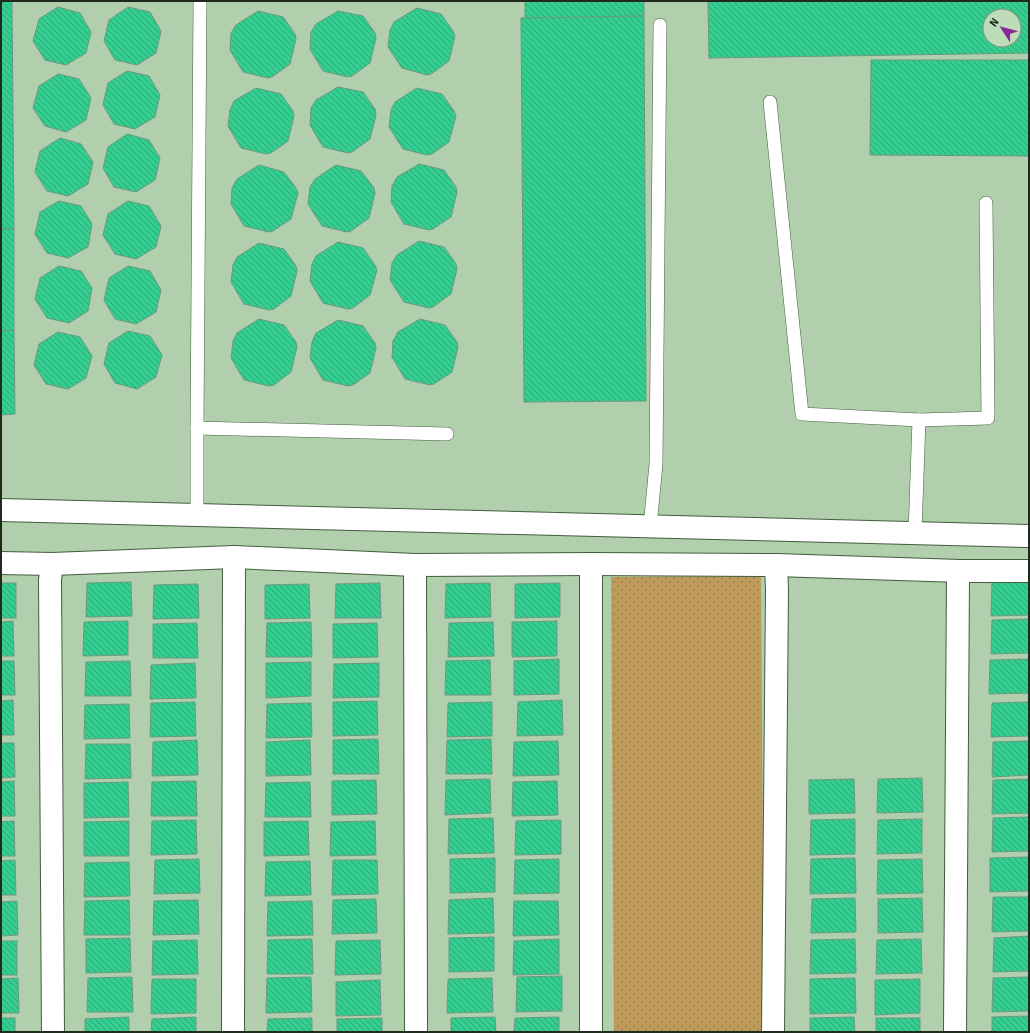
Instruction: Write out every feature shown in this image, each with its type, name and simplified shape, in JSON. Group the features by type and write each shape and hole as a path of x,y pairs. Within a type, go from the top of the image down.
{"street":[{"path":"1,510 1029,536"},
{"path":"233,1032 234,557"},
{"path":"1,563 52,564 234,557 415,565 776,565 960,571 1029,571"},
{"path":"52,564 50,580 53,1032"},
{"path":"591,1032 592,564"},
{"path":"415,565 416,1032"},
{"path":"773,1032 778,590 776,565"},
{"path":"955,1032 958,576 960,571"}],"lane":[{"path":"197,515 200,1"},
{"path":"650,526 656,464 660,25"},
{"path":"770,102 802,414 919,420 988,418 986,202"},
{"path":"915,533 919,420"},
{"path":"197,428 447,434"}],"shaded area":[{"path":"761,576 764,1032 614,1032 611,577"}],"building":[{"path":"1,1 12,1 14,229 1,229"},
{"path":"525,1 644,1 644,16 525,19"},
{"path":"708,1 1029,1 1029,53 709,58"},
{"path":"58,7 80,13 91,32 86,53 66,65 45,60 33,41 39,19"},
{"path":"128,7 150,12 161,31 156,53 137,65 115,60 104,41 109,20"},
{"path":"417,8 441,14 455,36 449,61 431,74 427,75 402,68 388,47 390,30 394,22"},
{"path":"258,11 283,17 295,34 296,39 290,64 272,77 268,78 243,72 230,50 231,33 236,25"},
{"path":"338,11 363,16 375,33 376,38 370,63 352,76 348,77 323,71 310,49 311,32 316,24"},
{"path":"644,16 646,401 524,402 521,18"},
{"path":"871,60 1029,60 1029,156 870,155"},
{"path":"127,71 149,76 160,95 155,117 135,129 114,124 103,105 108,83"},
{"path":"58,74 79,79 91,98 86,120 66,132 45,126 33,108 39,86"},
{"path":"338,87 363,92 375,109 376,115 370,139 352,152 348,153 323,147 310,125 311,108 316,100"},
{"path":"256,88 281,94 293,111 294,116 288,141 271,153 266,154 241,148 228,126 230,110 234,101"},
{"path":"417,88 442,94 456,116 449,142 432,154 427,155 403,149 389,127 391,110 395,102"},
{"path":"127,134 149,140 160,158 155,180 136,192 114,187 103,168 108,147"},
{"path":"60,138 81,144 93,162 88,184 68,196 47,191 35,172 40,151"},
{"path":"419,164 444,170 456,187 457,192 451,217 429,230 404,224 391,202 392,186 397,177"},
{"path":"259,165 284,172 298,193 291,219 269,232 244,226 231,204 232,188 237,179"},
{"path":"336,165 361,171 374,188 375,193 369,218 351,231 347,232 322,226 308,204 310,187 315,179"},
{"path":"59,201 81,206 92,224 88,247 68,258 47,253 35,234 40,212"},
{"path":"128,201 149,206 161,226 156,247 136,259 115,254 103,235 108,214"},
{"path":"1,229 14,229 14,330 1,331"},
{"path":"419,241 444,247 456,264 457,269 451,294 433,307 429,308 404,302 390,280 392,263 397,255"},
{"path":"338,242 363,248 377,270 370,295 353,308 348,309 323,303 310,281 312,264 316,256"},
{"path":"259,243 284,249 296,266 297,271 291,296 274,309 269,310 244,304 231,282 233,265 237,257"},
{"path":"59,266 81,271 92,288 88,311 69,323 47,318 35,299 40,278"},
{"path":"128,266 150,271 161,290 156,312 136,324 115,319 104,300 109,278"},
{"path":"259,319 284,325 296,342 297,347 291,372 274,385 269,386 244,380 231,358 233,341 237,333"},
{"path":"420,319 445,325 457,342 458,347 452,372 430,385 405,379 392,357 393,341 398,332"},
{"path":"338,320 363,326 375,343 376,348 370,373 353,385 348,386 323,380 310,358 312,342 316,333"},
{"path":"14,330 15,414 1,415 1,331"},
{"path":"128,331 150,336 162,355 156,377 137,389 115,383 104,364 109,343"},
{"path":"58,332 80,337 92,356 86,378 68,389 46,384 34,365 39,344"},
{"path":"1029,580 1029,615 991,616 992,581"},
{"path":"131,582 132,616 86,617 87,583"},
{"path":"1,583 16,583 16,618 1,618"},
{"path":"380,583 381,618 335,618 336,584"},
{"path":"490,583 491,617 445,618 446,584"},
{"path":"560,583 560,617 515,618 515,584"},
{"path":"198,584 199,618 153,619 154,585"},
{"path":"309,584 310,618 265,619 265,585"},
{"path":"1029,619 1029,653 991,654 992,620"},
{"path":"13,621 14,656 1,656 1,622"},
{"path":"128,621 128,655 83,656 84,622"},
{"path":"557,621 557,656 512,657 512,622"},
{"path":"311,622 312,657 266,657 267,623"},
{"path":"493,622 494,656 448,657 449,623"},
{"path":"197,623 198,658 153,658 153,624"},
{"path":"377,623 378,657 333,658 333,624"},
{"path":"559,659 559,694 514,695 514,661"},
{"path":"1029,659 1029,693 989,694 990,660"},
{"path":"490,660 491,695 445,695 446,661"},
{"path":"1,661 14,661 15,695 1,695"},
{"path":"130,661 131,696 85,696 86,662"},
{"path":"311,662 311,696 266,698 266,663"},
{"path":"195,663 196,698 150,699 151,665"},
{"path":"379,663 379,697 333,698 334,664"},
{"path":"13,700 14,735 1,735 1,701"},
{"path":"562,700 563,735 517,736 518,702"},
{"path":"377,701 378,735 333,736 333,702"},
{"path":"195,702 196,736 150,737 151,703"},
{"path":"492,702 492,736 447,737 448,703"},
{"path":"1029,702 1029,736 991,737 992,703"},
{"path":"311,703 312,737 266,738 267,704"},
{"path":"129,704 130,738 84,739 85,705"},
{"path":"378,739 379,774 333,774 333,740"},
{"path":"491,739 492,774 446,774 447,740"},
{"path":"197,740 198,775 152,776 153,742"},
{"path":"310,740 311,775 266,776 266,742"},
{"path":"558,741 559,775 513,776 514,742"},
{"path":"1029,741 1029,775 992,777 993,742"},
{"path":"1,743 14,743 15,777 1,778"},
{"path":"86,744 130,744 131,778 85,779"},
{"path":"922,778 923,812 877,813 878,779"},
{"path":"490,779 491,813 445,815 446,780"},
{"path":"854,779 855,813 809,814 809,780"},
{"path":"1029,779 1029,813 992,814 993,780"},
{"path":"376,780 377,814 332,815 332,781"},
{"path":"14,781 15,816 1,816 1,782"},
{"path":"196,781 197,816 151,816 152,782"},
{"path":"557,781 558,815 512,816 513,782"},
{"path":"128,782 129,817 84,818 84,783"},
{"path":"310,782 311,817 265,817 266,783"},
{"path":"1029,817 1029,851 992,852 993,818"},
{"path":"493,818 494,853 448,854 449,819"},
{"path":"855,819 855,854 810,855 811,820"},
{"path":"922,819 922,853 877,854 878,820"},
{"path":"196,820 197,854 151,855 152,821"},
{"path":"561,820 561,854 515,855 516,821"},
{"path":"14,821 15,856 1,856 1,822"},
{"path":"129,821 129,856 84,856 84,822"},
{"path":"308,821 309,855 264,856 264,822"},
{"path":"375,821 376,855 330,856 331,822"},
{"path":"1029,857 1029,891 990,892 990,858"},
{"path":"495,858 495,892 450,893 450,859"},
{"path":"855,858 856,893 810,894 811,859"},
{"path":"199,859 200,893 154,894 155,860"},
{"path":"559,859 559,893 514,894 515,860"},
{"path":"922,859 923,893 877,894 878,860"},
{"path":"15,860 16,895 1,895 1,861"},
{"path":"333,860 377,860 378,894 332,895"},
{"path":"310,861 311,895 265,896 266,862"},
{"path":"129,862 130,896 84,897 85,863"},
{"path":"993,897 1029,897 1029,931 992,932"},
{"path":"493,898 494,933 448,934 449,900"},
{"path":"855,898 856,932 811,933 812,899"},
{"path":"922,898 923,932 878,933 878,899"},
{"path":"376,899 377,933 332,934 333,900"},
{"path":"129,900 130,935 84,935 85,901"},
{"path":"198,900 199,934 153,935 154,901"},
{"path":"17,901 18,935 1,936 1,902"},
{"path":"312,901 313,935 267,936 268,902"},
{"path":"514,901 558,901 559,935 513,936"},
{"path":"1029,936 1029,971 993,972 994,938"},
{"path":"494,937 494,971 449,972 449,938"},
{"path":"130,938 131,972 86,973 86,939"},
{"path":"312,939 313,974 267,974 268,940"},
{"path":"559,939 559,974 513,975 514,941"},
{"path":"855,939 856,973 810,974 811,940"},
{"path":"921,939 922,973 876,974 877,940"},
{"path":"197,940 198,974 152,975 153,941"},
{"path":"380,940 381,974 335,975 336,941"},
{"path":"1,941 17,941 17,975 1,975"},
{"path":"562,976 562,1011 516,1012 517,977"},
{"path":"132,977 133,1012 87,1012 88,978"},
{"path":"311,977 312,1012 266,1013 267,978"},
{"path":"1029,977 1029,1011 992,1012 993,978"},
{"path":"18,978 19,1013 1,1013 1,979"},
{"path":"492,978 493,1012 447,1013 448,979"},
{"path":"855,978 856,1013 810,1014 810,979"},
{"path":"152,979 196,979 196,1013 151,1014"},
{"path":"920,979 920,1013 875,1015 875,980"},
{"path":"380,980 381,1015 336,1016 336,982"},
{"path":"1029,1016 1029,1032 992,1032 992,1017"},
{"path":"129,1017 129,1032 85,1032 85,1019"},
{"path":"196,1017 196,1032 151,1032 152,1019"},
{"path":"495,1017 496,1032 451,1032 451,1018"},
{"path":"559,1017 559,1032 514,1032 515,1018"},
{"path":"854,1017 855,1032 810,1032 810,1018"},
{"path":"1,1018 15,1018 15,1032 1,1032"},
{"path":"312,1018 312,1032 267,1032 268,1019"},
{"path":"382,1018 382,1032 337,1032 337,1019"},
{"path":"876,1018 920,1018 920,1032 876,1032"}]}
